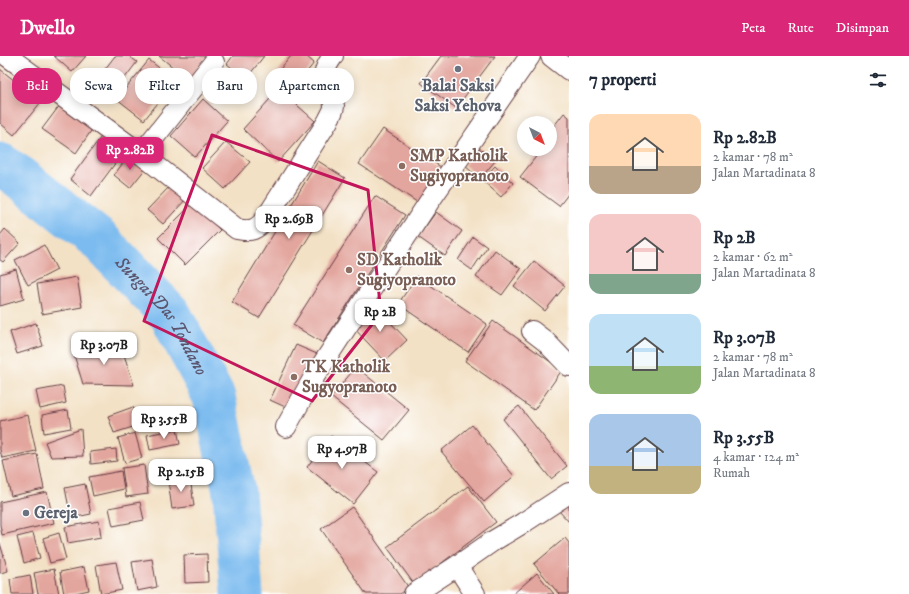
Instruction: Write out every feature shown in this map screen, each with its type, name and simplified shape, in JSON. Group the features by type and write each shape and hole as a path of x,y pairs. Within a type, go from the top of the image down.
{"street":[{"path":"7,56 141,154 237,229 246,231 261,225 328,121 334,108 334,100 326,83 324,74 326,66 333,56"},
{"path":"286,427 314,377 433,195 530,56"},
{"path":"551,56 569,70"},
{"path":"141,154 214,62"},
{"path":"532,330 569,366"},
{"path":"414,594 493,541 569,493"},
{"path":"457,566 475,594"}],"highlighted area":[{"path":"212,135 368,190 381,313 312,401 144,321"}],"building":[{"path":"54,56 86,56 76,68 70,68 70,70"},
{"path":"115,56 129,56 137,62 127,75 127,68 106,68"},
{"path":"159,56 207,56 194,73 194,68 174,68"},
{"path":"233,56 264,56 255,68 232,68 227,64"},
{"path":"291,56 306,56 314,63 310,68 281,68"},
{"name":"Balai Saksi Saksi Yehova","path":"441,56 495,56 456,108 421,83"},
{"path":"149,60 159,68 142,68"},
{"path":"0,69 12,79 12,104 39,104 14,135 0,123"},
{"path":"135,77 135,104 157,104 144,120 123,104 127,104 127,87"},
{"path":"202,100 202,104 208,104 227,121 195,157 171,136"},
{"path":"266,104 296,104 315,121 278,162 243,129"},
{"path":"60,105 93,128 76,153 42,129"},
{"path":"564,113 569,117 569,193 559,206 520,177 536,156 557,156 557,122"},
{"name":"SMP Katholik Sugiyopranoto","path":"383,129 444,169 420,204 359,164"},
{"path":"103,134 125,150 91,196 70,179"},
{"path":"226,142 250,162 225,189 202,168"},
{"path":"478,147 495,161 480,179 464,165"},
{"path":"129,155 146,168 130,188 114,175"},
{"name":"SD Katholik Sugiyopranoto","path":"318,161 345,178 259,318 232,302"},
{"path":"495,166 513,183 501,197 482,180"},
{"path":"172,184 187,198 163,224 147,210"},
{"name":"SD Katholik Sugiyopranoto","path":"375,196 405,215 323,343 293,325"},
{"path":"193,203 220,230 185,265 158,238"},
{"path":"436,212 462,231 445,256 418,237"},
{"path":"5,229 20,243 3,262 0,260 0,235"},
{"path":"473,237 487,247 472,270 458,260"},
{"path":"44,245 57,270 28,285 15,260"},
{"path":"495,250 521,269 502,295 476,277"},
{"path":"534,261 565,286 545,311 514,286"},
{"path":"16,269 24,299 0,306 0,274"},
{"path":"417,276 487,324 468,352 398,304"},
{"path":"77,277 82,307 42,314 37,284"},
{"path":"374,305 407,340 385,361 352,326"},
{"path":"493,321 562,370 534,410 465,361"},
{"path":"36,323 43,346 17,354 10,332"},
{"path":"119,340 134,385 83,384 74,355"},
{"name":"TK Katholik Sugyopranoto","path":"296,345 317,354 292,410 270,400"},
{"path":"356,367 409,410 384,440 331,397"},
{"path":"63,386 66,403 40,409 36,391"},
{"path":"519,406 567,466 551,479 503,419"},
{"path":"133,407 139,425 114,433 108,416"},
{"path":"68,410 71,428 44,433 42,415"},
{"path":"28,415 36,451 2,458 0,450 0,421"},
{"path":"472,425 514,476 484,502 441,451"},
{"path":"81,429 83,456 51,457 45,442"},
{"path":"177,429 180,444 150,450 147,435"},
{"path":"135,433 142,458 125,463 118,438"},
{"path":"331,436 378,472 353,504 307,467"},
{"path":"116,449 117,461 91,464 90,452"},
{"path":"37,454 44,489 11,496 3,461"},
{"path":"144,465 148,494 126,497 122,468"},
{"path":"121,471 124,489 93,496 89,477"},
{"path":"190,477 194,506 172,509 168,480"},
{"path":"85,484 91,514 71,518 65,488"},
{"path":"468,486 496,522 414,584 387,547"},
{"name":"Gereja","path":"47,492 54,523 2,535 0,525 0,502"},
{"path":"140,502 144,520 113,526 109,508"},
{"path":"569,502 569,522 559,511"},
{"path":"352,507 409,588 400,594 366,594 321,529"},
{"path":"99,521 101,537 68,543 65,527"},
{"path":"33,533 40,558 24,563 17,537"},
{"path":"59,533 66,559 50,563 43,538"},
{"path":"565,538 569,543 569,594 559,594 534,564"},
{"path":"0,543 8,571 0,573"},
{"path":"207,554 208,582 185,583 184,555"},
{"path":"152,559 157,587 137,591 132,562"},
{"path":"116,562 122,590 101,594 96,565"},
{"path":"84,567 89,590 64,594 60,572"},
{"path":"54,569 59,594 38,594 34,573"},
{"path":"537,573 554,594 513,594"},
{"path":"30,575 33,594 12,594 10,579"}],"waterway":[{"name":"Sungai Das Tondano","path":"0,164 98,239 170,314 214,397 234,492 242,594"}],"place":[{"name":"Balai Saksi Saksi Yehova","path":"458,69"},
{"name":"SMP Katholik Sugiyopranoto","path":"402,166"},
{"name":"SD Katholik Sugiyopranoto","path":"349,270"},
{"name":"TK Katholik Sugyopranoto","path":"294,377"},
{"name":"Gereja","path":"26,513"}]}
